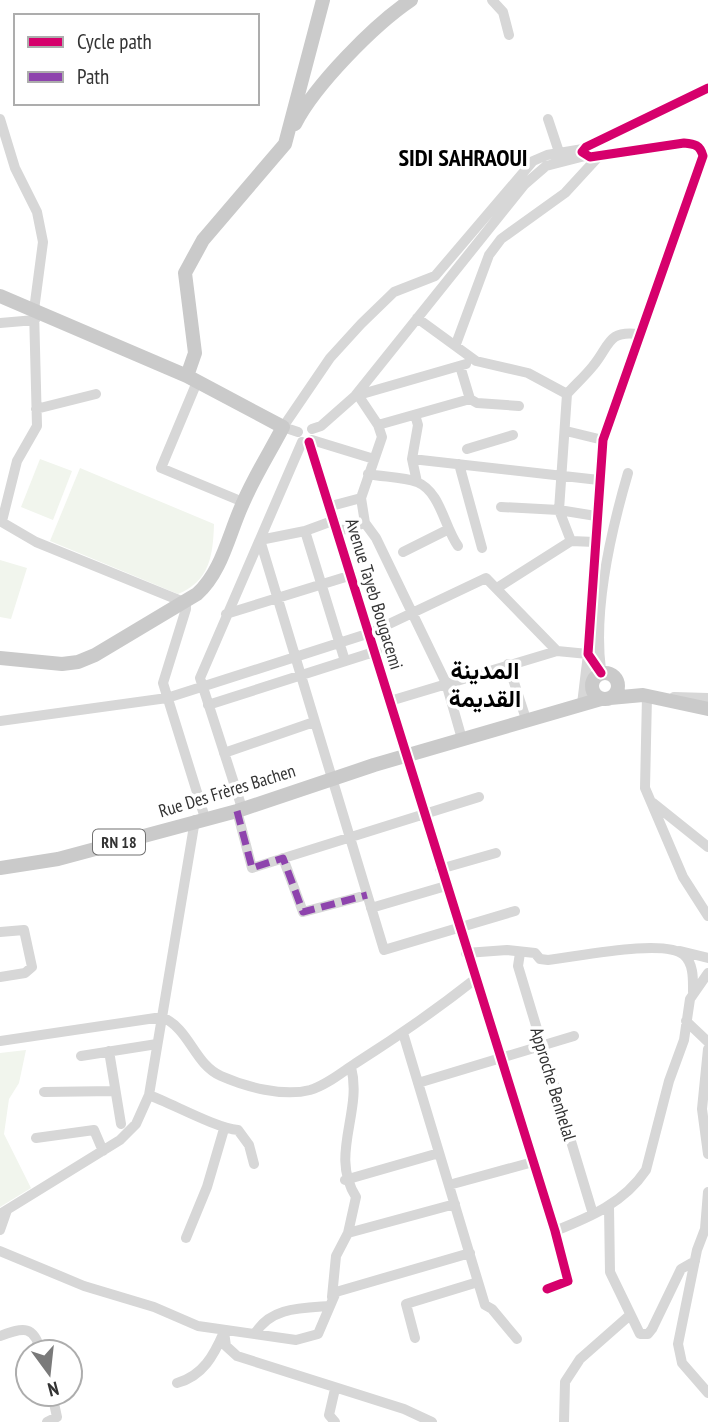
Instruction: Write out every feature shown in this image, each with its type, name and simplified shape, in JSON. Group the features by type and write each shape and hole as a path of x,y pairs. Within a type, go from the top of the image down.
{"main road":[{"path":"285,144 323,0"},
{"path":"192,379 195,353 185,273 190,260 203,240 285,144 312,95 377,25 411,0"},
{"path":"0,296 34,315 192,379 283,427 243,502 206,587 186,603 78,662 62,664 0,659"},
{"path":"608,674 618,688 605,698 594,694 591,686 594,677 608,674 648,696"},
{"name":"RN 18","path":"462,739 605,698 648,696 708,709"},
{"name":"Rue Des Frères Bachen","path":"0,869 58,859 239,809 462,739"}],"street":[{"path":"492,0 503,12 509,35"},
{"path":"479,797 252,868 224,753 202,686 202,668 307,437 357,396 524,184 546,166 584,153 708,88"},
{"path":"0,119 15,168 42,228 34,315 37,426 17,461 1,521 36,542 186,603 163,683 200,819 149,1095 136,1124 103,1151 3,1212 0,1230"},
{"path":"548,119 559,152"},
{"path":"374,458 283,427 330,358 361,324 394,292 435,275 527,166 539,158 559,152 598,156 684,143 695,144 701,149 703,156 638,334 603,440 582,704"},
{"path":"456,344 489,255 501,239 565,193 598,156"},
{"path":"0,323 34,315"},
{"path":"417,318 476,361 528,373 567,394"},
{"path":"571,541 559,510 567,394 595,365 608,342 624,332 638,334"},
{"path":"357,396 476,361"},
{"path":"460,366 470,399 477,403 519,406"},
{"path":"192,379 161,468 243,502"},
{"path":"36,409 96,394"},
{"path":"357,396 378,425 382,437 361,498 365,523 376,538 446,684 462,739"},
{"path":"378,425 470,399"},
{"path":"415,415 418,425 412,458 417,482"},
{"path":"566,431 603,440"},
{"path":"467,449 513,435"},
{"name":"Avenue Tayeb Bougacemi","path":"307,437 377,651 458,928 555,1231 568,1281 547,1289"},
{"path":"412,458 599,480"},
{"path":"459,464 482,548"},
{"path":"608,674 599,626 617,511 628,473"},
{"path":"368,474 417,482 433,495 447,530 458,546"},
{"path":"331,506 361,498"},
{"path":"501,507 559,510 596,516"},
{"path":"260,540 365,523"},
{"path":"403,552 447,530"},
{"path":"305,531 345,661"},
{"path":"260,540 295,656 298,675 384,950 514,911"},
{"path":"497,588 571,541 595,542"},
{"path":"226,614 352,575"},
{"path":"0,721 167,698 370,633 486,578 557,651"},
{"path":"208,705 377,651"},
{"path":"390,701 557,651 588,654 608,674"},
{"path":"508,664 526,719"},
{"path":"708,698 648,696 643,775 651,802 683,877 708,916"},
{"path":"224,753 314,722"},
{"path":"651,802 708,847"},
{"path":"440,869 496,853"},
{"path":"283,858 303,912 367,895"},
{"path":"371,908 446,886"},
{"path":"0,932 18,929 26,932 32,967 25,973 0,977"},
{"path":"466,953 507,950 535,953 540,959 548,960 648,948 706,953"},
{"path":"555,1231 609,1207 638,1182 646,1170 669,1081 684,1040 694,992 692,968 683,954 672,949"},
{"name":"Approche Benhelal","path":"520,953 517,966 593,1214"},
{"path":"692,968 706,953"},
{"path":"694,992 708,974"},
{"path":"0,1041 162,1017 184,1031 211,1070 244,1084 278,1091 302,1091 321,1085 351,1067 403,1033 474,980"},
{"path":"686,1021 708,1042"},
{"path":"403,1033 485,1305 492,1308 517,1339"},
{"path":"418,1083 574,1037"},
{"path":"81,1056 157,1044"},
{"path":"708,1049 702,1109 708,1154"},
{"path":"109,1051 121,1124"},
{"path":"331,1305 336,1256 348,1233 356,1197 345,1180 344,1164 354,1079 351,1067"},
{"path":"44,1092 115,1091"},
{"path":"149,1095 199,1115 224,1129 238,1130 245,1136 254,1164"},
{"path":"186,1238 207,1187 224,1129"},
{"path":"36,1138 94,1130 103,1151"},
{"path":"345,1180 439,1153"},
{"path":"449,1185 533,1162"},
{"path":"708,1192 705,1229 695,1261 678,1344 682,1363 708,1393"},
{"path":"348,1233 455,1204"},
{"path":"609,1207 610,1272 640,1334 649,1334 681,1269 695,1261"},
{"path":"0,1251 84,1286 224,1332 296,1339 318,1334 336,1292 470,1253"},
{"path":"415,1338 406,1304 478,1282"},
{"path":"255,1334 261,1322 279,1311 331,1305"},
{"path":"564,1422 565,1382 580,1359 630,1315"},
{"path":"0,1336 13,1331 33,1332 38,1338"},
{"path":"177,1383 194,1377 216,1350 224,1332"},
{"path":"224,1332 226,1346 237,1356 404,1409 432,1422"},
{"path":"335,1389 329,1415 335,1422"},
{"path":"47,1422 57,1418 55,1408"}],"shaded area":[{"path":"40,459 72,471 53,520 21,507"},
{"path":"80,468 214,524 211,556 197,582 178,594 50,541"},
{"path":"0,560 27,568 11,619 0,617"},
{"path":"26,1050 19,1083 9,1099 4,1134 31,1188 0,1207 0,1053"}],"marked path":[{"path":"237,811 252,868 283,858 303,912 367,895"}],"cycle path":[{"path":"601,673 588,654 603,440 703,156 696,146 684,143 590,157 582,152 586,147 708,88"},
{"path":"309,442 555,1231 568,1281 547,1289"}],"district":[{"name":"SIDI SAHRAOUI","path":"463,158"},
{"name":"المدينة القديمة","path":"485,685"}]}
